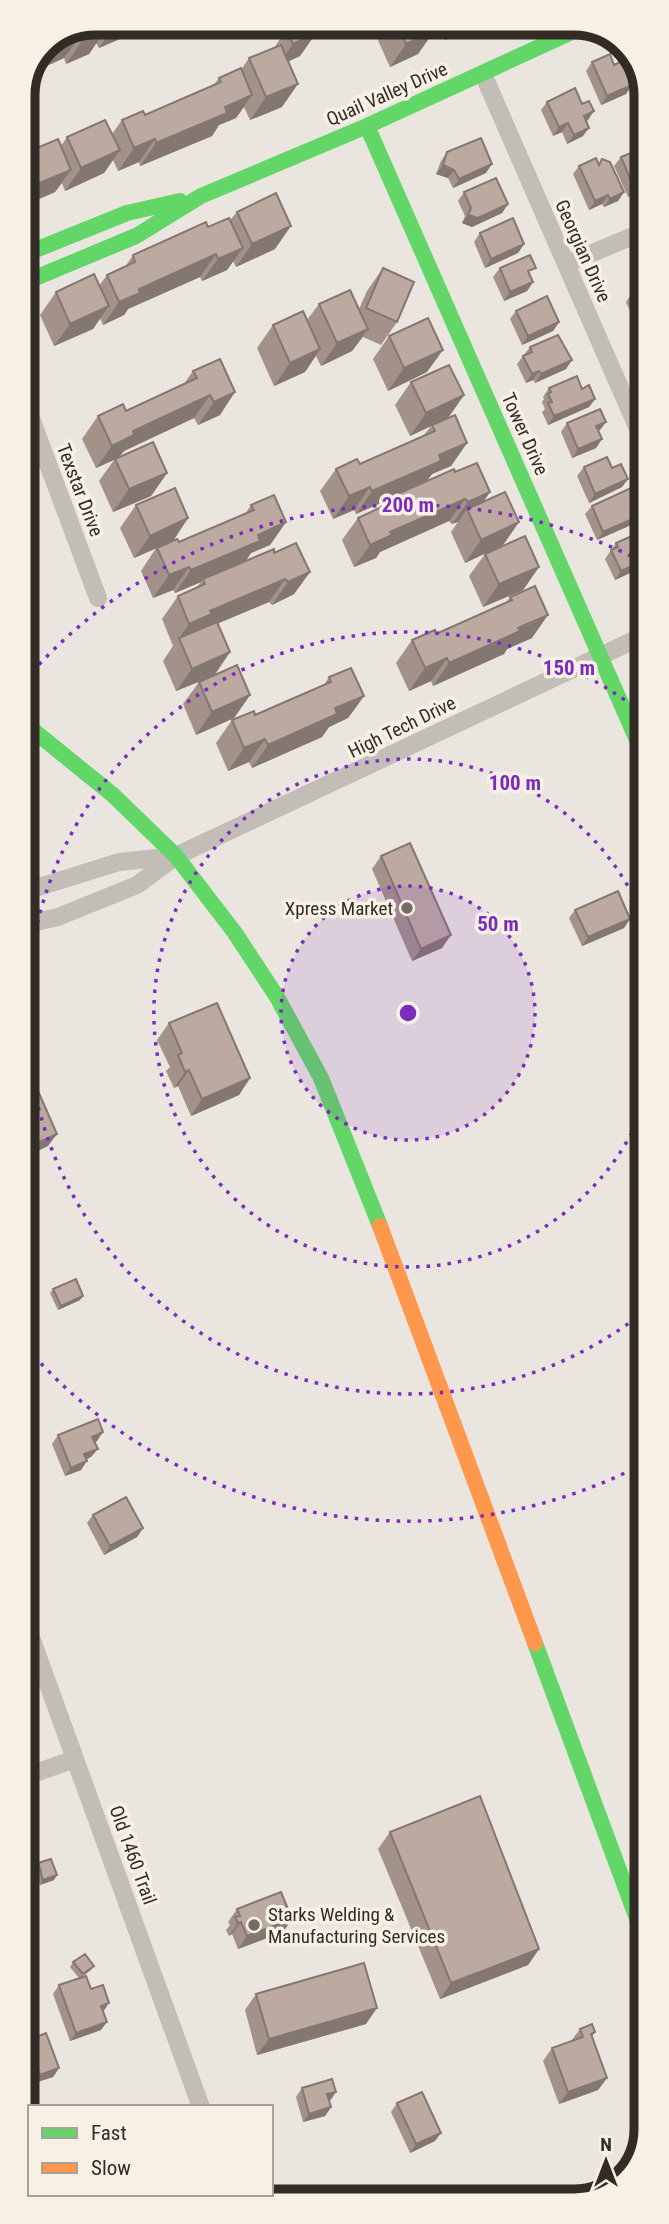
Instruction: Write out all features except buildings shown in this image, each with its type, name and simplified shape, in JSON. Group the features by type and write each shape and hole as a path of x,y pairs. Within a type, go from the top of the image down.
{"street":[{"name":"Quail Valley Drive","path":"35,278 136,236 201,196 367,126 566,35"},
{"name":"Georgian Drive","path":"484,74 634,420"},
{"name":"Tower Drive","path":"367,126 634,734"},
{"name":"Quail Valley Drive","path":"35,250 127,213 201,196"},
{"path":"566,264 634,236"},
{"name":"Texstar Drive","path":"35,429 98,598"},
{"name":"High Tech Drive","path":"35,922 58,917 137,885 176,856 634,640"},
{"path":"35,732 113,795 176,856 235,933 278,997 321,1078 376,1214 634,1912"},
{"name":"High Tech Drive","path":"35,888 119,862 176,856"},
{"name":"Old 1460 Trail","path":"35,1648 200,2105"},
{"path":"35,1773 75,1759"}],"traffic: fast":[{"path":"35,278 136,236 201,196 367,126 565,35"},
{"path":"367,126 634,733"},
{"path":"35,250 127,213 180,201"},
{"path":"35,732 113,795 176,856 235,933 277,997 321,1078 380,1226"},
{"path":"535,1643 634,1911"}],"traffic: slow":[{"path":"380,1226 535,1643"}],"place":[{"name":"Xpress Market","path":"407,908"},
{"name":"Starks Welding & Manufacturing Services","path":"254,1925"}]}
